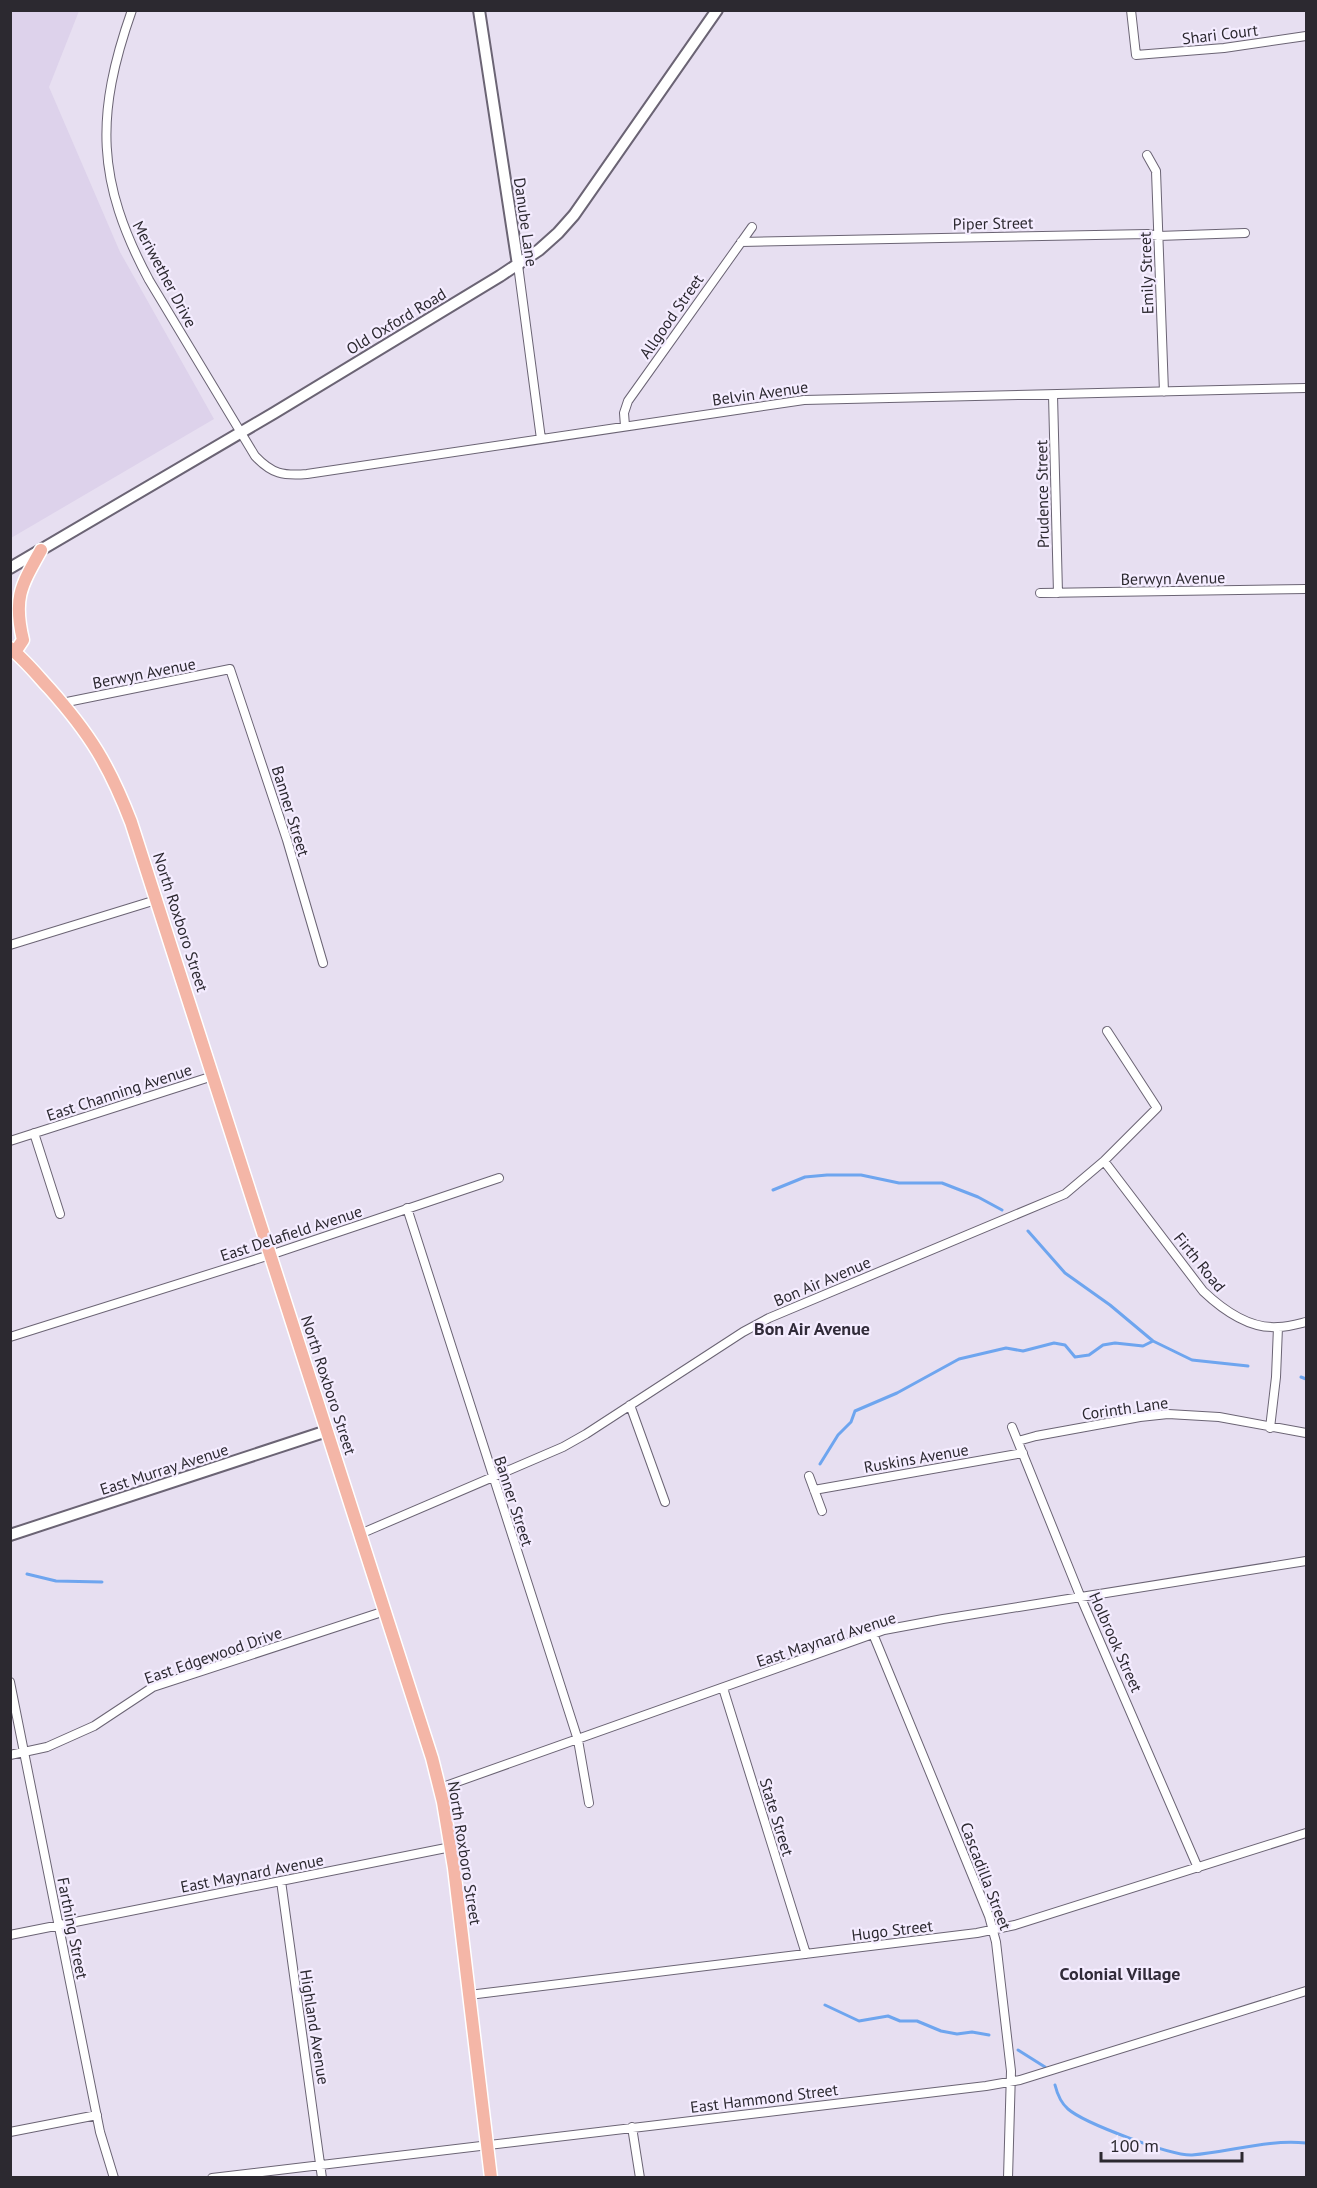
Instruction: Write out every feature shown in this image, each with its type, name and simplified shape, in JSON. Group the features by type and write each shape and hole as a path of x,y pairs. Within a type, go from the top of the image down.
{"main road":[{"path":"12,653 23,640 18,615 20,593 41,550"},
{"name":"North Roxboro Street","path":"12,653 62,703 100,752 115,780 131,822 440,1788 451,1847 491,2178"}],"street":[{"name":"Meriwether Drive","path":"132,10 120,46 107,106 107,161 118,212 133,250 240,433"},
{"name":"Danube Lane","path":"479,10 518,265 541,439"},
{"name":"Old Oxford Road","path":"10,568 240,433 518,265 545,244 574,215 717,10"},
{"name":"Shari Court","path":"1131,10 1136,55 1224,48 1306,36"},
{"name":"Emily Street","path":"1147,155 1156,171 1164,392"},
{"name":"Allgood Street","path":"625,426 624,414 628,401 752,227"},
{"name":"Piper Street","path":"741,242 1148,234 1158,236 1245,232"},
{"name":"Belvin Avenue","path":"240,433 264,466 271,471 288,475 804,400 1306,388"},
{"name":"Prudence Street","path":"1053,394 1058,593"},
{"name":"Berwyn Avenue","path":"1040,593 1306,589"},
{"name":"Berwyn Avenue","path":"62,703 230,669"},
{"name":"Banner Street","path":"230,669 287,840 323,963"},
{"path":"10,945 156,900"},
{"name":"Bon Air Avenue","path":"360,1534 562,1447 743,1332 769,1318 1071,1190 1157,1108 1107,1032"},
{"name":"East Channing Avenue","path":"10,1140 213,1076"},
{"path":"34,1133 60,1214"},
{"name":"Firth Road","path":"1104,1161 1203,1291 1218,1306 1257,1324 1278,1328 1306,1322"},
{"name":"East Delafield Avenue","path":"10,1337 270,1255 499,1178"},
{"name":"Banner Street","path":"407,1208 578,1740 589,1803"},
{"path":"1270,1428 1276,1377 1278,1328"},
{"path":"630,1405 665,1502"},
{"name":"Corinth Lane","path":"1018,1442 1036,1436 1168,1414 1219,1418 1306,1433"},
{"name":"Holbrook Street","path":"1012,1427 1082,1598 1198,1868"},
{"name":"East Murray Avenue","path":"10,1535 327,1431"},
{"name":"Ruskins Avenue","path":"814,1490 1023,1453"},
{"path":"809,1476 822,1511"},
{"name":"East Maynard Avenue","path":"440,1788 873,1634 943,1619 1306,1561"},
{"name":"East Edgewood Drive","path":"10,1755 47,1747 94,1726 153,1687 384,1611"},
{"name":"Cascadilla Street","path":"873,1634 963,1852 996,1942 1012,2081 1008,2178"},
{"name":"Farthing Street","path":"10,1683 97,2115 114,2178"},
{"name":"State Street","path":"723,1688 806,1954"},
{"name":"Hugo Street","path":"469,1995 993,1930 1306,1833"},
{"name":"East Maynard Avenue","path":"10,1935 451,1847"},
{"name":"Highland Avenue","path":"281,1881 322,2178"},
{"name":"East Hammond Street","path":"212,2178 1012,2081 1306,1991"},
{"path":"10,2132 97,2115"},
{"path":"632,2127 640,2178"}],"shaded area":[{"path":"10,11 79,11 49,87 120,252 214,419 11,538"}],"waterway":[{"path":"773,1190 805,1177 861,1175 899,1183 942,1183 978,1197 1002,1210"},
{"path":"1028,1231 1065,1273 1110,1305 1153,1341 1192,1360 1248,1366"},
{"path":"820,1464 838,1435 851,1422 855,1411 897,1393 959,1359 1006,1348 1023,1351 1054,1343 1065,1345 1075,1357 1089,1355 1103,1345 1115,1343 1143,1346 1153,1341"},
{"path":"1301,1377 1306,1379"},
{"path":"27,1574 56,1581 102,1582"},
{"path":"825,2005 859,2021 888,2016 900,2021 917,2021 941,2031 989,2035"},
{"path":"1018,2050 1045,2067"},
{"path":"1055,2085 1063,2104 1077,2115 1128,2138 1181,2154 1192,2155 1277,2143 1306,2143"}],"district":[{"name":"Bon Air Avenue","path":"812,1329"},
{"name":"Colonial Village","path":"1120,1974"}]}
